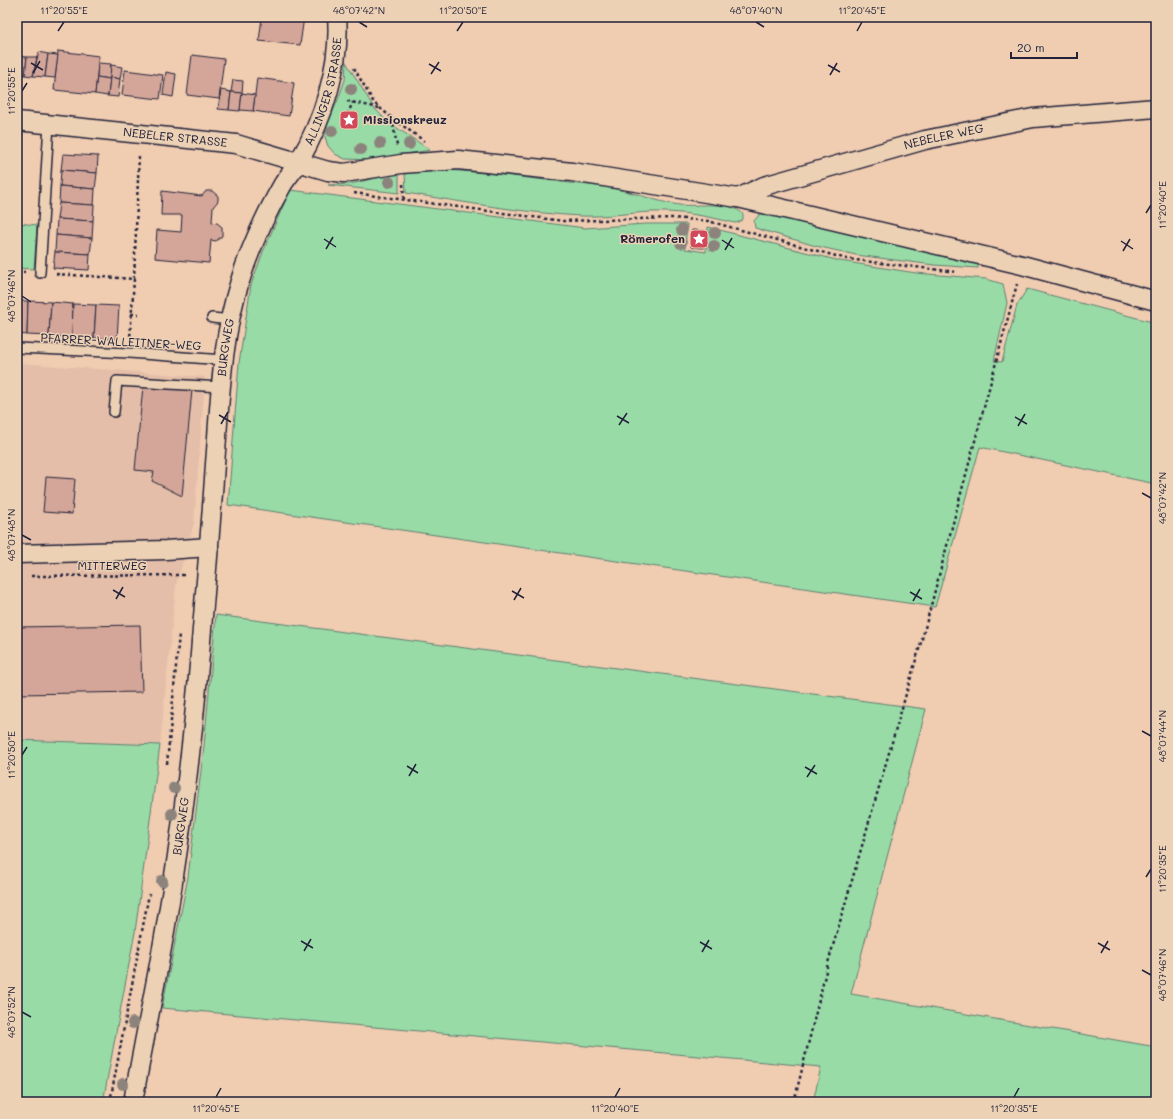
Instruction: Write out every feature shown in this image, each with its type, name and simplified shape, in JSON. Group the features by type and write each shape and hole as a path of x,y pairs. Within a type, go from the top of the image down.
{"street":[{"name":"ALLINGER STRASSE","path":"298,163 310,141 327,96 335,65 338,31 337,17"},
{"name":"NEBELER WEG","path":"738,198 764,186 925,140 1033,118 1156,108"},
{"name":"NEBELER STRASSE","path":"17,121 236,144 298,163 328,171 344,173 401,164 458,160 572,172 738,198 1022,265 1156,302"},
{"name":"BURGWEG","path":"133,1102 165,929 191,746 206,574 210,547 223,360 239,284 255,242 284,183 298,163"},
{"path":"17,554 166,550 210,547"}],"lane":[{"path":"40,273 49,124"},
{"path":"212,318 231,320"},
{"name":"PFARRER-WALLEITNER-WEG","path":"17,348 129,353 223,360"},
{"path":"114,412 117,381 221,387"}],"path":[{"path":"353,64 359,79 374,103 425,142"},
{"path":"327,96 380,108"},
{"path":"345,120 353,102"},
{"path":"129,353 134,279 140,133"},
{"path":"350,193 562,221 674,218 708,221 847,259 964,273"},
{"path":"794,1102 828,963 922,638 1022,265"},
{"path":"17,271 134,279"},
{"path":"131,314 139,314"},
{"name":"MITTERWEG","path":"25,576 206,574"},
{"path":"166,766 180,632"},
{"path":"110,1102 150,887"}],"shaded area":[{"path":"17,363 205,377 194,523 176,585 160,745 17,740"}],"green space":[{"path":"346,62 374,108 388,122 430,150 372,160 345,159 335,154 328,146 325,137 327,126 345,80"},
{"path":"446,170 600,186 679,205 713,205 730,207 743,214 743,219 735,223 693,214 672,212 642,212 598,216 559,215 494,207 406,193 405,173"},
{"path":"399,173 399,193 328,185 350,184"},
{"path":"290,190 585,228 646,224 687,224 685,249 706,252 708,227 840,261 916,273 986,279 1003,284 1007,303 994,361 1002,362 1017,305 1027,289 1156,323 1156,484 980,447 935,607 228,505 239,363 251,285 263,252"},
{"path":"760,214 815,225 978,263 978,268 934,265 856,255 816,246 755,228 754,221"},
{"path":"17,223 37,225 34,269 17,268"},
{"path":"216,615 926,709 851,994 1156,1047 1156,1102 813,1102 821,1067 162,1008 188,877 204,746"},
{"path":"17,740 160,745 135,932 103,1102 17,1102"}],"building":[{"path":"262,17 304,17 300,45 259,41"},
{"path":"58,51 99,56 95,94 54,90"},
{"path":"39,52 48,54 45,77 33,76"},
{"path":"48,54 58,55 55,78 45,77"},
{"path":"192,55 224,59 219,99 187,95"},
{"path":"17,56 27,57 25,75 17,74"},
{"path":"27,57 37,57 33,76 25,75"},
{"path":"98,63 111,64 110,79 97,77"},
{"path":"111,65 122,67 120,79 110,77"},
{"path":"125,70 163,75 160,99 122,95"},
{"path":"166,72 176,74 173,97 163,95"},
{"path":"97,77 110,79 108,96 95,94"},
{"path":"110,77 120,79 118,97 108,96"},
{"path":"257,78 294,83 289,116 253,111"},
{"path":"233,80 243,81 242,93 231,92"},
{"path":"221,90 231,92 229,110 218,109"},
{"path":"231,92 242,93 240,111 229,110"},
{"path":"242,93 255,95 253,111 240,110"},
{"path":"63,154 98,156 97,173 61,170"},
{"path":"61,170 97,173 95,189 60,186"},
{"path":"60,186 95,189 94,205 59,203"},
{"path":"162,191 202,196 206,191 212,191 218,196 218,201 213,207 212,222 217,223 222,227 222,236 216,241 211,240 209,263 155,258 157,230 181,232 182,215 161,215"},
{"path":"59,203 94,205 93,221 57,219"},
{"path":"57,219 93,221 92,238 56,235"},
{"path":"692,230 705,231 704,248 691,247"},
{"path":"56,235 92,238 90,254 55,252"},
{"path":"55,252 90,254 89,270 53,268"},
{"path":"17,301 28,301 27,335 17,334"},
{"path":"28,301 51,302 49,336 27,335"},
{"path":"51,302 73,304 72,337 49,336"},
{"path":"73,304 96,305 94,338 72,337"},
{"path":"96,305 119,306 117,339 94,338"},
{"path":"143,386 192,390 182,496 152,481 154,472 135,470"},
{"path":"46,477 75,479 72,514 43,512"},
{"path":"140,625 142,692 17,694 17,627"}],"place":[{"name":"Missionskreuz","path":"349,120"},
{"name":"Römerofen","path":"699,239"}]}
